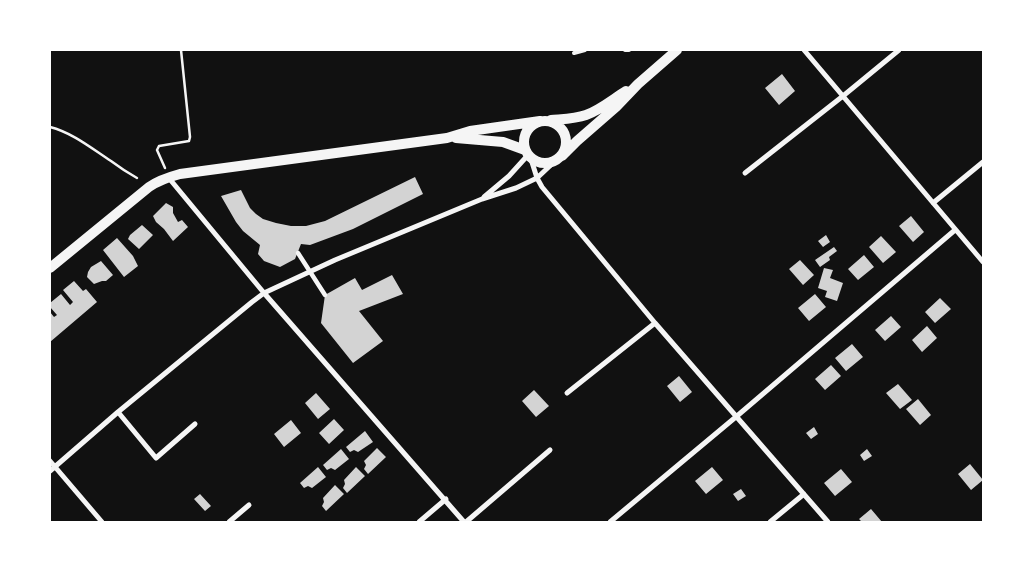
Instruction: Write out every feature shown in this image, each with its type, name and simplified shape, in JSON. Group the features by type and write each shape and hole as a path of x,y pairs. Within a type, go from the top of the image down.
{"main road":[{"path":"447,138 503,142 528,154 536,162 542,163 558,159 616,107 672,51"},
{"path":"50,268 137,196 168,177 447,138 470,131 586,115 638,84"},
{"path":"528,154 524,140 529,128 542,121 551,121 562,128 565,133 567,145 565,151 558,159"}],"street":[{"path":"804,50 983,262"},
{"path":"745,172 899,50"},
{"path":"528,154 536,178 542,187 655,322 828,522"},
{"path":"482,199 509,176 528,154"},
{"path":"50,471 118,412 264,294 335,260 482,199 516,188 536,178 558,159"},
{"path":"933,203 983,162"},
{"path":"168,177 264,294 465,522 550,450"},
{"path":"610,522 955,230"},
{"path":"298,253 325,295"},
{"path":"567,393 655,322"},
{"path":"118,412 156,458 195,424"},
{"path":"50,460 102,522"},
{"path":"770,522 804,494"},
{"path":"418,522 446,499"},
{"path":"229,522 249,505"}],"lane":[{"path":"574,53 586,50"}],"path":[{"path":"168,177 157,150 160,146 189,141 190,137 181,50"},
{"path":"50,127 80,139 113,164 137,178"}],"building":[{"path":"782,74 795,91 779,105 765,88"},
{"path":"415,177 423,194 353,229 310,245 301,244 295,259 280,267 264,261 258,254 260,245 243,231 221,196 241,190 250,208 263,219 291,226 306,226 325,221"},
{"path":"166,203 173,207 173,213 178,222 182,220 188,227 173,241 153,216"},
{"path":"911,216 924,232 913,242 899,226"},
{"path":"142,225 153,235 139,249 128,239"},
{"path":"826,235 830,242 823,247 818,241"},
{"path":"881,236 896,252 883,263 869,247"},
{"path":"117,238 133,256 138,266 124,277 103,250"},
{"path":"834,247 837,251 829,257 830,260 820,267 815,260"},
{"path":"864,255 874,267 858,280 848,269"},
{"path":"800,260 814,275 803,285 789,269"},
{"path":"101,261 113,275 106,281 94,284 87,277 88,272 91,267"},
{"path":"824,268 833,270 830,278 843,283 837,301 825,297 827,291 818,288"},
{"path":"392,275 403,294 359,311 383,341 353,363 321,323 325,295 355,278 362,290"},
{"path":"74,281 83,291 86,289 97,302 50,342 50,312 54,317 57,315 50,307 50,303 61,294 70,305 73,302 63,290"},
{"path":"815,294 826,307 809,321 798,308"},
{"path":"940,298 951,309 935,323 925,312"},
{"path":"891,316 901,327 885,341 875,330"},
{"path":"927,326 937,338 922,352 912,340"},
{"path":"852,344 863,357 846,371 835,358"},
{"path":"831,365 841,376 825,390 815,379"},
{"path":"679,376 692,392 680,402 667,386"},
{"path":"898,384 912,400 900,409 886,393"},
{"path":"534,390 549,406 536,417 522,401"},
{"path":"316,393 330,409 318,419 305,403"},
{"path":"918,399 931,415 920,425 906,409"},
{"path":"334,419 344,430 329,444 319,433"},
{"path":"291,420 301,433 284,447 274,434"},
{"path":"814,427 818,434 811,439 806,433"},
{"path":"365,431 373,442 358,452 354,450 350,452 346,447"},
{"path":"377,448 386,457 368,474 364,469 366,465 364,461"},
{"path":"341,449 349,459 335,470 331,468 327,470 323,465"},
{"path":"867,449 872,456 864,461 860,455"},
{"path":"970,464 983,480 971,490 958,474"},
{"path":"318,467 326,477 312,488 308,486 304,488 300,483"},
{"path":"356,467 365,476 347,493 343,488 344,480"},
{"path":"712,467 723,480 706,494 695,481"},
{"path":"841,469 852,482 835,496 824,483"},
{"path":"335,485 344,494 326,511 322,506 323,498"},
{"path":"741,489 746,496 738,501 733,494"},
{"path":"200,494 211,506 205,511 194,499"},
{"path":"871,509 882,522 862,522 859,519"}]}
